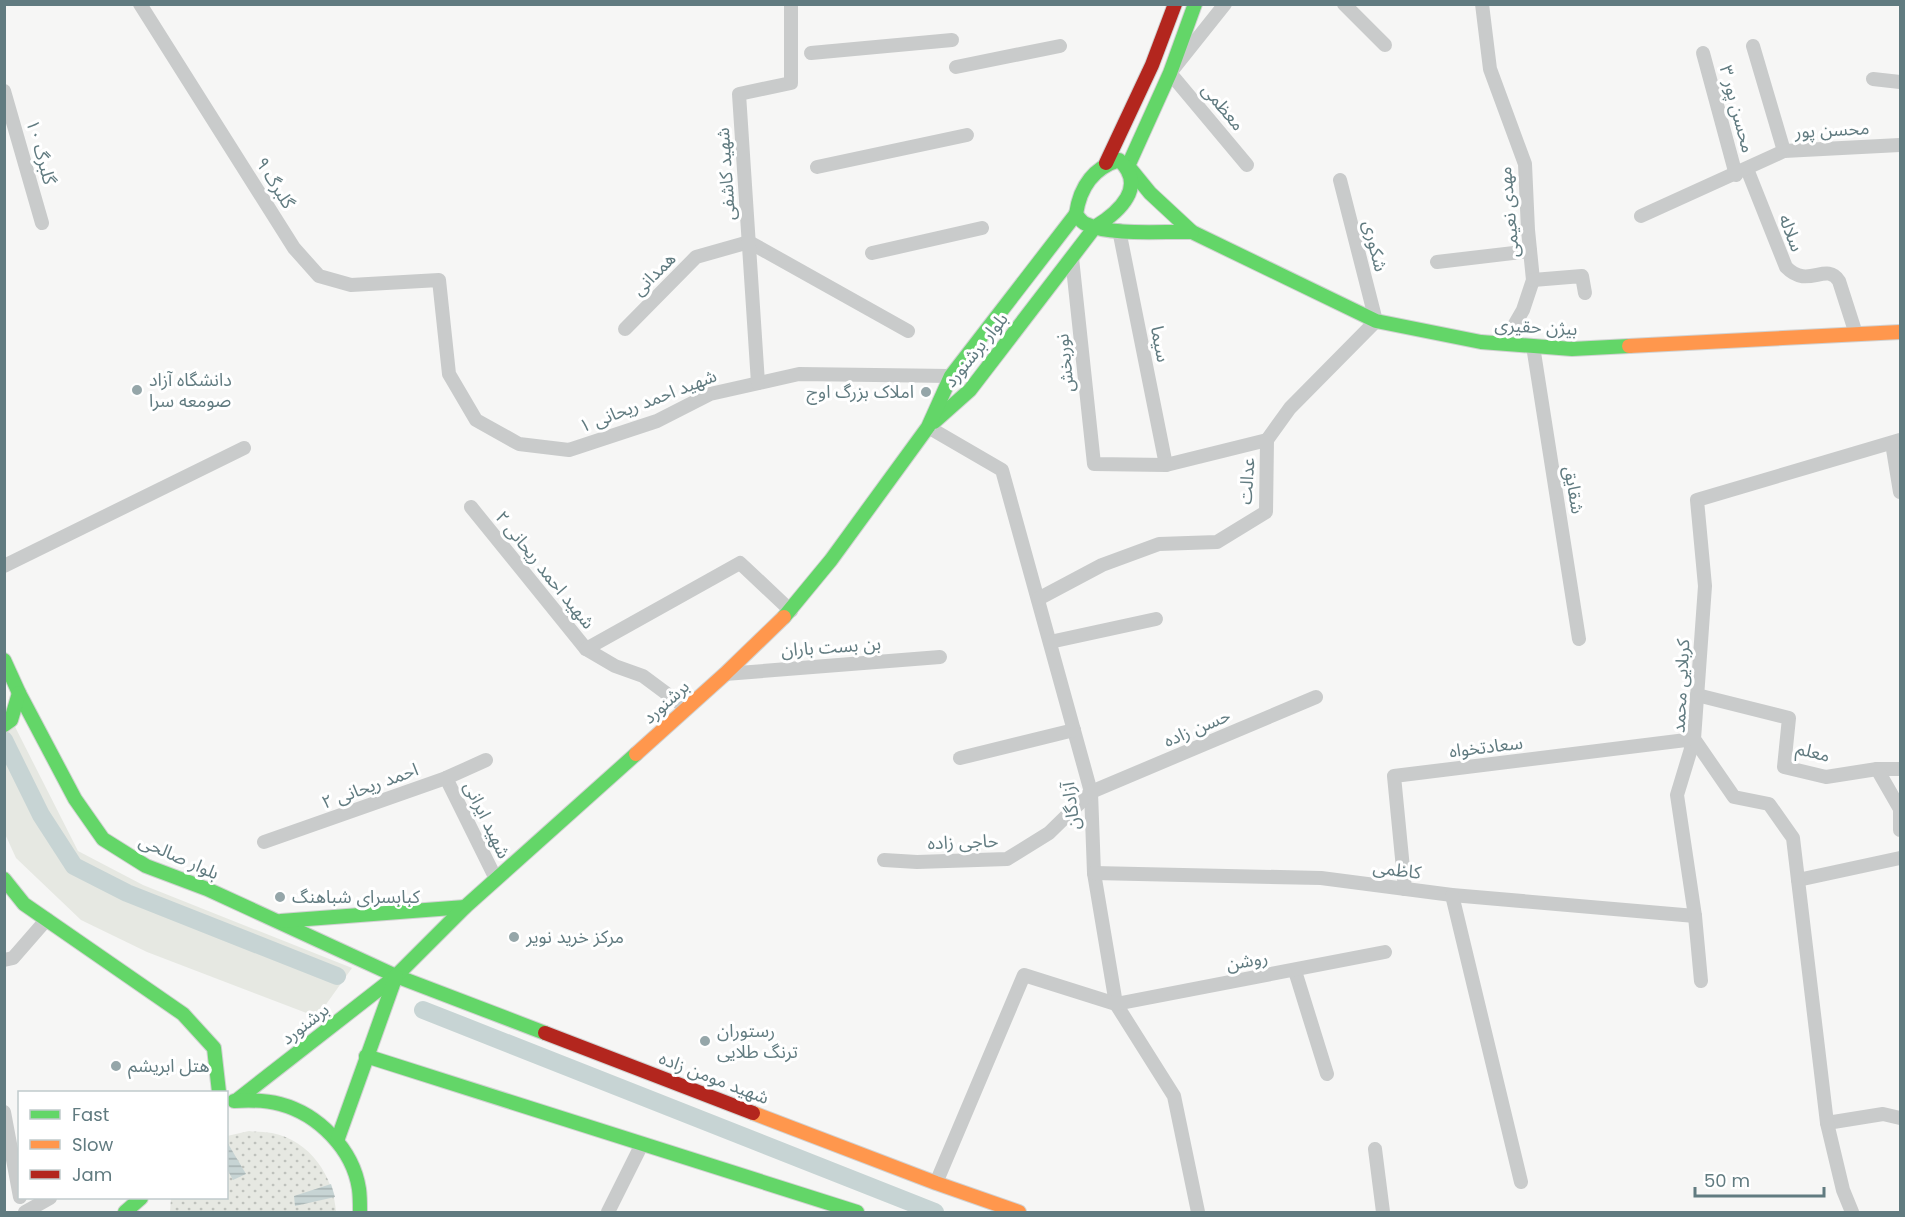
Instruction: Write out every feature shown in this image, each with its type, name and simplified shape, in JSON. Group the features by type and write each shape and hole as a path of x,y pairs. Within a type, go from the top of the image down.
{"main road":[{"path":"1175,4 1152,65 1106,163 1083,186 1077,201 1076,214 1084,224 1095,228 1192,232"},
{"path":"1095,228 1110,219 1121,206 1130,189 1132,175 1128,166 1170,73 1195,4"},
{"path":"1106,163 1119,160 1128,166 1150,193 1192,232"},
{"name":"بلوار برشنورد","path":"928,427 951,376 1076,214"},
{"name":"بلوار برشنورد","path":"928,427 970,390 1095,228"},
{"name":"بیژن حقیری","path":"1192,232 1376,321 1481,342 1572,349 1900,332"},
{"name":"برشنورد","path":"232,1101 396,976 465,907 725,674 791,611 928,427"},
{"name":"بلوار صالحی","path":"4,660 75,800 102,839 146,866 207,889 396,976"},
{"path":"8,723 19,693"},
{"path":"4,879 24,904 183,1014 214,1048 219,1091"},
{"path":"278,921 465,907"},
{"name":"برشنورد","path":"337,1141 396,976"},
{"name":"شهید مومن زاده","path":"396,976 936,1183 1019,1212"},
{"path":"366,1056 842,1210 857,1212"},
{"path":"232,1101 260,1099 282,1103 303,1112 321,1124 337,1141 353,1169 358,1188 360,1212"},
{"path":"125,1212 140,1199"}],"street":[{"name":"گلبرگ ۹","path":"140,4 294,248 319,276 351,285 439,280"},
{"name":"شهید کاشفی","path":"758,383 739,94 791,82 791,4"},
{"path":"1170,73 1225,4"},
{"path":"1344,4 1385,45"},
{"name":"مهدی نعیمی","path":"1482,4 1490,69 1525,164 1533,280 1523,310 1504,344"},
{"path":"812,53 952,40"},
{"path":"956,67 1060,46"},
{"path":"1753,46 1784,151"},
{"name":"محسن پور ۳","path":"1703,53 1742,172"},
{"name":"معظمی","path":"1170,73 1247,165"},
{"path":"1873,79 1900,82"},
{"name":"گلبرگ ۱۰","path":"4,91 42,223"},
{"path":"817,167 967,135"},
{"name":"محسن پور","path":"1641,216 1784,151 1900,145"},
{"name":"سلاله","path":"1742,172 1786,267 1794,276 1803,278 1828,273 1836,276 1856,334"},
{"name":"شکوری","path":"1340,180 1376,321"},
{"path":"872,253 982,228"},
{"name":"سیما","path":"1119,230 1166,465"},
{"name":"همدانی","path":"625,329 696,257 749,242"},
{"path":"749,242 908,331"},
{"path":"1437,262 1530,251"},
{"name":"نوربخش","path":"1072,258 1094,464 1166,465"},
{"path":"1533,280 1582,276 1585,293"},
{"name":"شهید احمد ریحانی ۱","path":"439,280 449,374 476,420 519,444 569,450 657,421 710,394 799,374 951,376"},
{"name":"عدالت","path":"1038,599 1102,565 1159,544 1217,542 1266,512 1267,440 1290,408 1376,321"},
{"name":"شقایق","path":"1533,346 1579,639"},
{"name":"آزادگان","path":"928,427 1002,470 1091,792 1094,873 1116,1004 1174,1096 1198,1212"},
{"path":"1166,465 1267,440"},
{"path":"1896,442 1900,492"},
{"name":"کربلایی محمد","path":"1852,1212 1843,1190 1827,1123 1793,838 1769,804 1734,797 1694,739 1705,586 1697,500 1896,442"},
{"path":"4,566 244,448"},
{"name":"شهید احمد ریحانی ۲","path":"471,507 586,649 615,666 643,676 686,708"},
{"path":"586,649 740,563 791,611"},
{"path":"1050,642 1156,619"},
{"name":"بن بست باران","path":"725,674 940,657"},
{"name":"معلم","path":"1697,695 1789,718 1784,767 1826,777 1877,769 1900,769"},
{"name":"حسن زاده","path":"1091,792 1316,697"},
{"path":"960,758 1074,730"},
{"path":"1694,739 1677,795 1695,916 1701,981"},
{"name":"سعادتخواه","path":"1405,889 1394,776 1694,739"},
{"name":"احمد ریحانی ۲","path":"264,842 446,777 486,760"},
{"path":"1877,769 1900,809 1900,830"},
{"name":"شهید ایرانی","path":"446,777 496,879"},
{"name":"حاجی زاده","path":"884,860 917,862 1007,859 1049,833 1091,792"},
{"path":"1798,880 1900,858"},
{"name":"کاظمی","path":"1094,873 1321,879 1452,895 1695,916"},
{"path":"1452,895 1521,1182"},
{"path":"4,960 13,958 47,919"},
{"name":"روشن","path":"1116,1004 1385,952"},
{"path":"1295,970 1327,1074"},
{"path":"936,1183 1024,975 1116,1004"},
{"path":"4,1112 18,1186"},
{"path":"1827,1123 1883,1114 1900,1118"},
{"path":"608,1212 642,1144"},
{"path":"1375,1149 1383,1212"},
{"path":"24,1212 47,1199"}],"shaded area":[{"path":"4,705 78,851 143,885 352,968 317,1017 147,952 81,920 16,858 5,834"},
{"path":"249,1131 272,1133 298,1143 318,1162 325,1173 336,1212 170,1212 171,1199 228,1199 228,1136"},
{"path":"228,1144 246,1174 233,1180 228,1171"},
{"path":"331,1184 335,1197 295,1206 294,1196"}],"waterway":[{"path":"4,740 41,815 74,866 127,893 337,976"},
{"path":"423,1010 935,1212"}],"traffic: fast":[{"path":"1195,4 1170,73 1128,166 1150,193 1192,232 1376,321 1481,342 1572,349 1629,346"},
{"path":"934,422 970,390 1095,227 1113,214 1127,198 1131,179 1119,160 1095,173 1081,195 1076,214 1086,224 1096,228 1123,232 1192,232"},
{"path":"784,617 831,560 928,427 951,376 1076,214"},
{"path":"4,660 75,799 103,839 146,866 207,889 396,976 545,1033"},
{"path":"4,725 11,720 19,693"},
{"path":"237,1100 396,976 465,907 636,754"},
{"path":"4,879 24,904 183,1014 214,1048 219,1091"},
{"path":"281,921 465,907"},
{"path":"337,1141 396,976"},
{"path":"366,1056 857,1212"},
{"path":"234,1101 280,1104 308,1116 320,1125 341,1147 349,1160 359,1189 360,1212"},
{"path":"125,1212 140,1199"}],"traffic: slow":[{"path":"1629,346 1900,332"},
{"path":"636,754 784,617"},
{"path":"753,1113 1019,1212"}],"traffic: jam":[{"path":"1106,163 1152,65 1175,4"},
{"path":"545,1033 753,1113"}],"place":[{"name":"دانشگاه آزاد صومعه سرا","path":"137,390"},
{"name":"املاک بزرگ اوج","path":"926,392"},
{"name":"کبابسرای شباهنگ","path":"280,897"},
{"name":"مرکز خرید نویر","path":"514,937"},
{"name":"رستوران ترنگ طلایی","path":"705,1041"},
{"name":"هتل ابریشم","path":"116,1066"}]}
